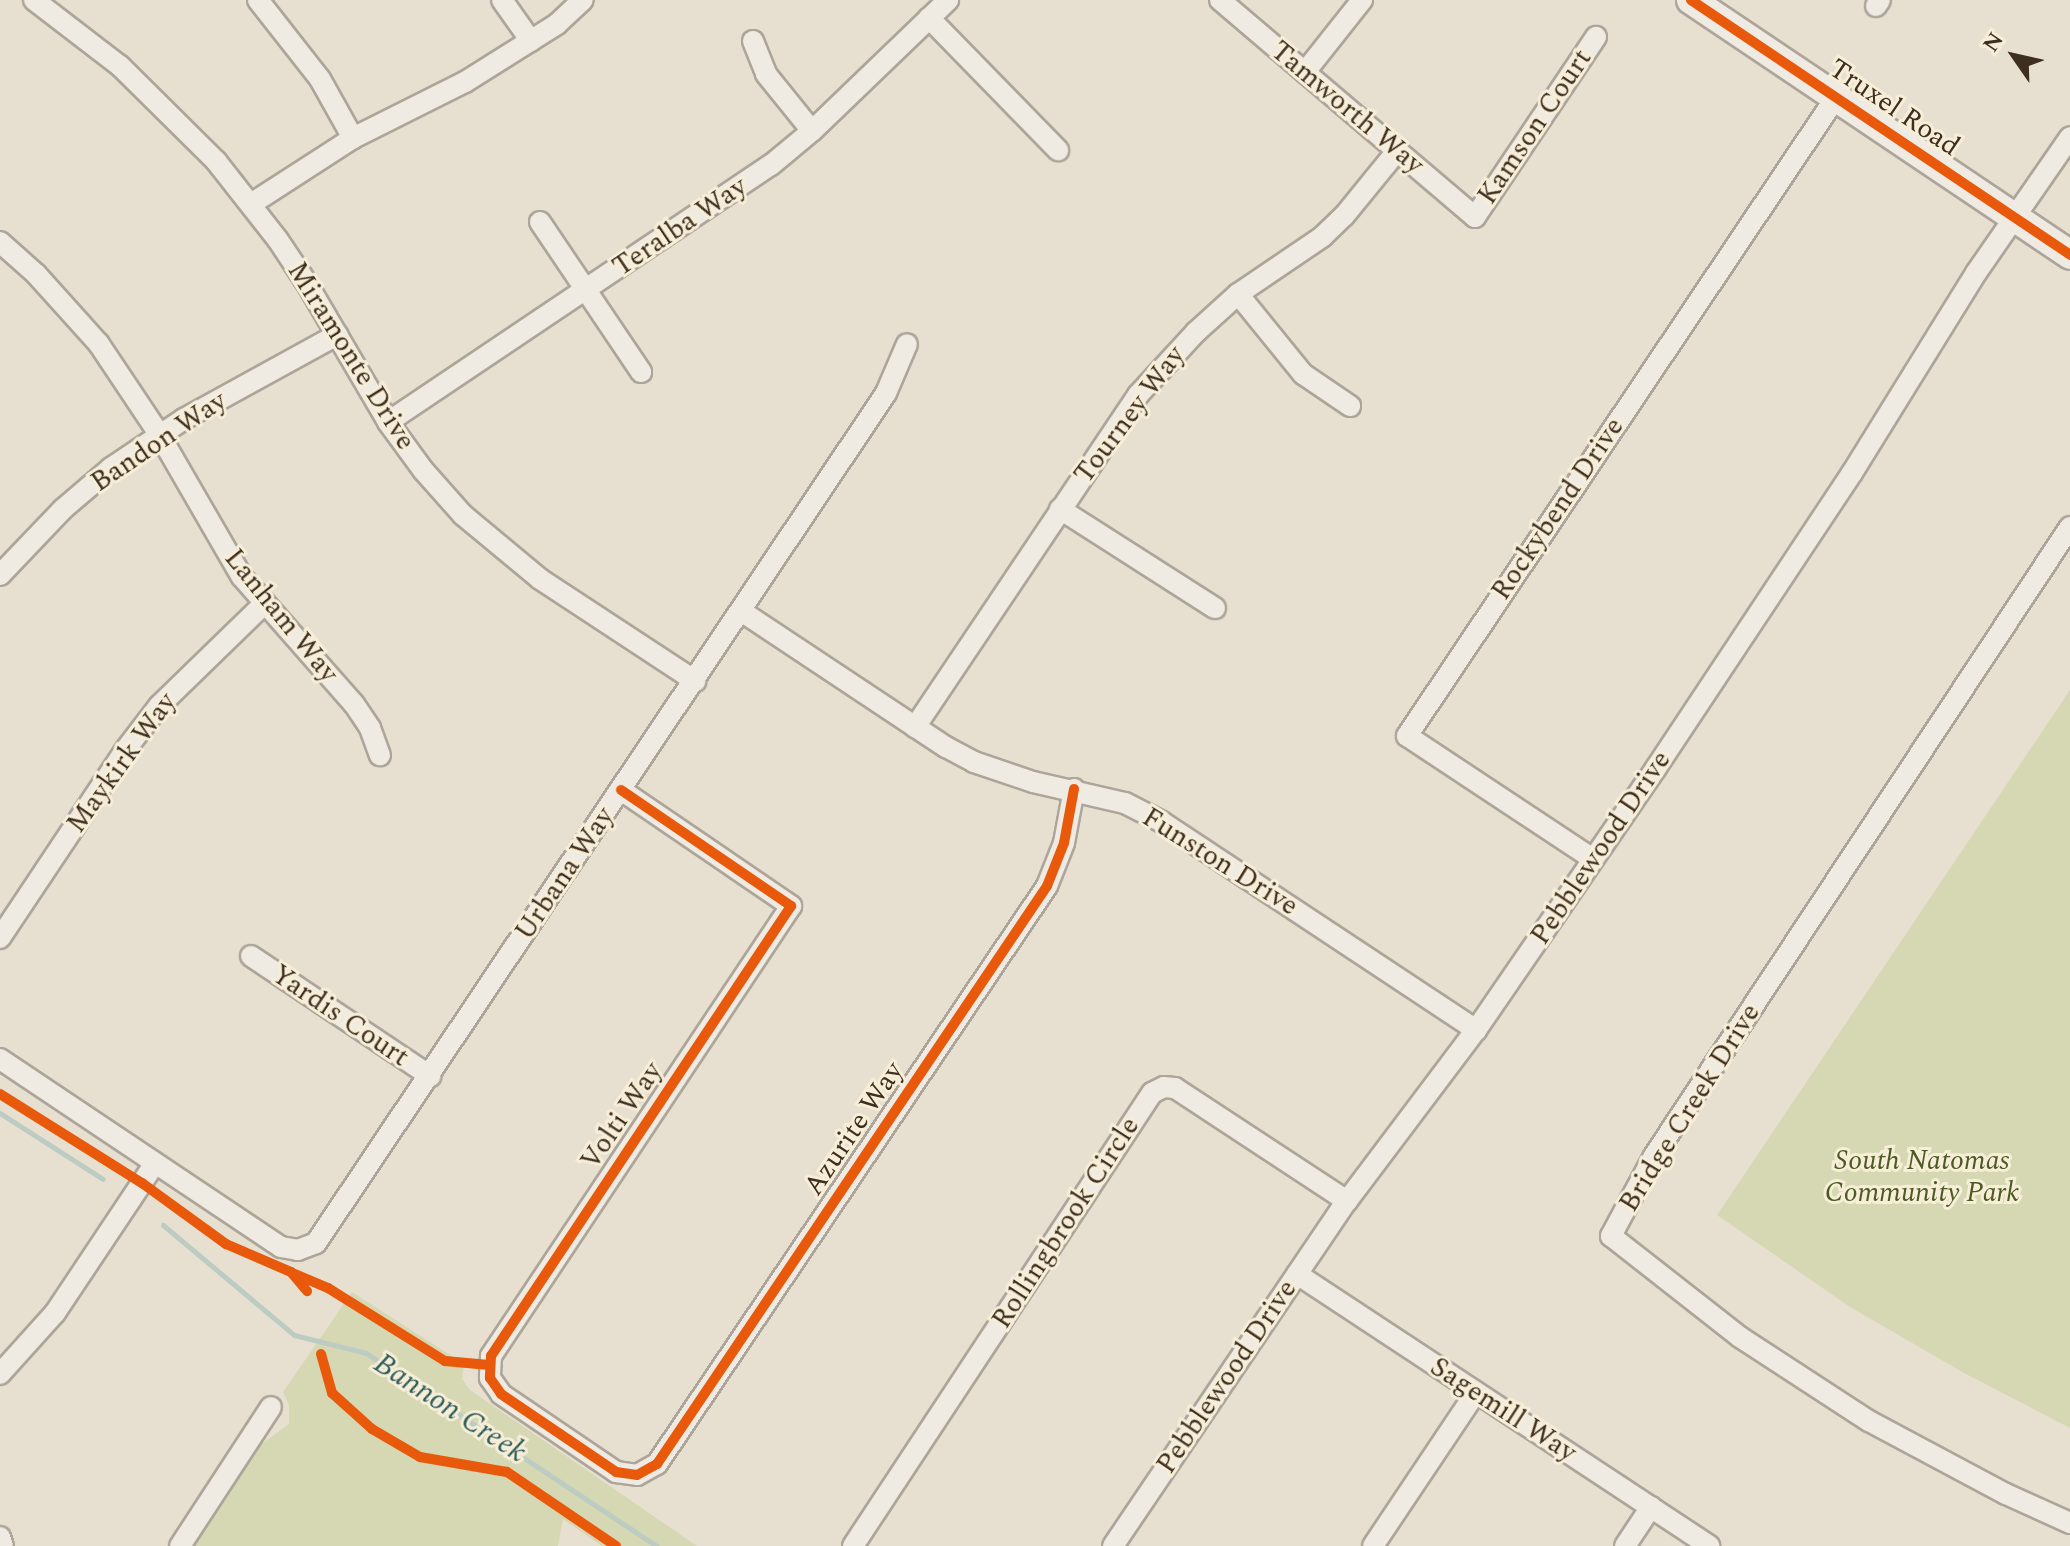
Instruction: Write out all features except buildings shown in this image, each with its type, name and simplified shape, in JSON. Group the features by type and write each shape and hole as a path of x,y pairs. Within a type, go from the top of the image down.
{"main road":[{"name":"Truxel Road","path":"1691,0 2070,255"}],"street":[{"name":"Miramonte Drive","path":"34,0 120,66 171,114 251,204 306,282 388,422 423,470 463,515 508,555 695,681"},
{"path":"258,0 320,79 353,138"},
{"path":"502,0 531,41"},
{"path":"251,204 353,138 465,82 557,24 583,0"},
{"name":"Teralba Way","path":"388,422 726,197 812,131 948,0"},
{"name":"Tamworth Way","path":"1220,0 1475,217"},
{"path":"1305,72 1362,0"},
{"path":"929,18 1058,150"},
{"name":"Kamson Court","path":"1475,217 1596,37"},
{"path":"753,41 766,74 812,131"},
{"name":"Rockybend Drive","path":"1593,859 1407,736 1836,97"},
{"name":"Pebblewood Drive","path":"1113,1546 1347,1201 1476,1030 1593,859 1852,473 1976,273 2070,137"},
{"name":"Tourney Way","path":"915,727 1138,395 1186,342 1238,294 1333,226 1397,151"},
{"path":"540,222 641,372"},
{"name":"Lanham Way","path":"0,242 36,274 99,344 159,434 223,549 264,604 354,704 370,728 380,755"},
{"path":"1238,294 1303,374 1350,406"},
{"name":"Bandon Way","path":"3,564 63,509 159,434 337,335"},
{"name":"Urbana Way","path":"155,1163 281,1247 306,1248 321,1238 886,393 907,344"},
{"path":"1060,509 1215,608"},
{"name":"Bridge Creek Drive","path":"2070,527 1654,1156 1611,1236 1740,1337 1869,1421 1978,1480 2070,1523"},
{"name":"Maykirk Way","path":"0,938 126,749 159,706 264,604"},
{"name":"Funston Drive","path":"741,611 946,747 1003,774 1125,803 1162,822 1476,1030"},
{"name":"Azurite Way","path":"637,1475 657,1464 1047,886 1064,843 1074,789"},
{"name":"Volti Way","path":"621,790 791,906 491,1356 490,1378 501,1394 616,1472 637,1475"},
{"name":"Yardis Court","path":"251,956 430,1076"},
{"path":"0,1059 155,1163 55,1313 0,1374"},
{"name":"Rollingbrook Circle","path":"853,1546 1152,1093 1164,1087 1175,1088 1347,1201"},
{"name":"Sagemill Way","path":"1297,1274 1709,1546"},
{"path":"1373,1546 1476,1392"},
{"path":"180,1546 271,1407"},
{"path":"1625,1546 1651,1507"},
{"path":"0,1537 3,1546"}],"green space":[{"name":"South Natomas Community Park","path":"2070,690 2070,1428 1964,1373 1850,1307 1717,1215"},
{"path":"352,1292 464,1364 462,1379 470,1390 697,1546 602,1546 563,1519 558,1546 189,1546 249,1453 289,1424 289,1405 283,1392"}],"waterway":[{"name":"Bannon Creek","path":"0,1113 103,1179"},
{"name":"Bannon Creek","path":"163,1225 294,1335 366,1353 657,1546"}],"cycle path":[{"path":"1691,0 2070,255"},
{"path":"621,790 791,906 491,1356 490,1378 501,1394 616,1472 637,1475 657,1464 1047,886 1064,843 1074,789"},
{"path":"0,1094 142,1183 226,1244 291,1272 307,1291"},
{"path":"295,1274 328,1288 445,1361 489,1365"},
{"path":"321,1354 332,1393 372,1429 420,1457 507,1472 616,1546"}]}
